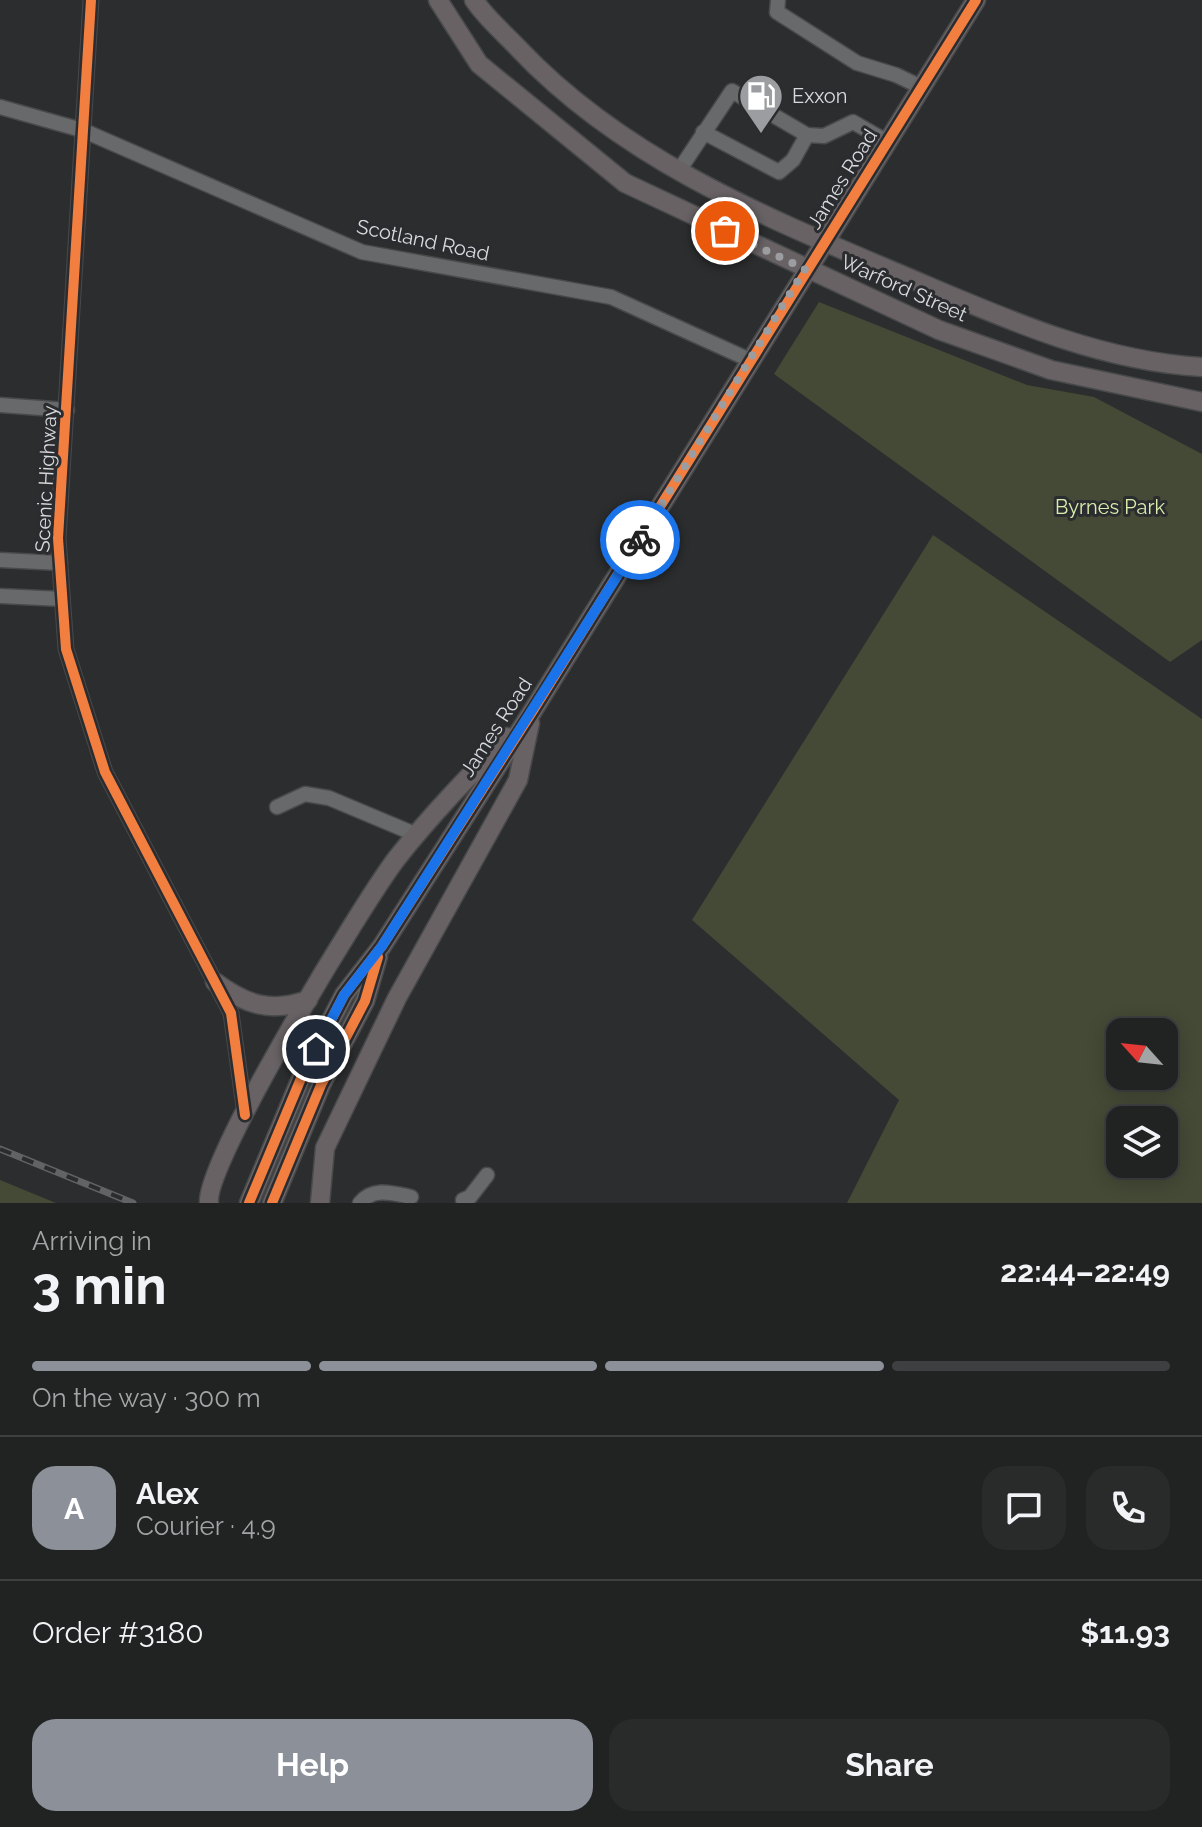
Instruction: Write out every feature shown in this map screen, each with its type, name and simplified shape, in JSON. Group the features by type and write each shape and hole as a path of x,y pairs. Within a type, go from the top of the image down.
{"main road":[{"name":"Warford Street","path":"438,0 479,64 625,183 939,330 1051,370 1202,402"},
{"name":"Warford Street","path":"474,0 547,79 622,139 678,172 823,242 1072,343 1172,366 1202,367"},
{"name":"James Road","path":"249,1203 302,1076 344,995 382,946 532,712 752,361 805,269 976,0"},
{"path":"209,1203 213,1179 245,1115 355,921 417,835 455,789 532,712"},
{"path":"320,1203 325,1148 397,998 518,780 532,712"},
{"name":"James Road","path":"272,1203 321,1085 365,1001 382,946"},
{"path":"215,982 239,999 259,1007 285,1008 308,1000"}],"street":[{"name":"Scenic Highway","path":"91,0 58,538 66,649 105,772 231,1013 245,1115"},
{"path":"778,0 777,12 857,63 896,75 921,87"},
{"path":"678,172 732,91 807,135 824,136 853,122 886,141"},
{"name":"Scotland Road","path":"0,107 82,130 362,252 611,297 752,361"},
{"path":"703,132 779,172 793,160 807,135"},
{"path":"0,405 67,410"},
{"path":"0,560 60,563"},
{"path":"0,596 62,599"},
{"path":"277,807 305,794 329,798 417,835"},
{"path":"463,1200 478,1189 487,1175"},
{"path":"360,1203 370,1194 411,1197"}],"green space":[{"name":"Byrnes Park","path":"819,302 1027,385 1094,397 1202,454 1202,640 1170,662 774,374"},
{"path":"933,535 1202,719 1202,1203 847,1203 899,1100 692,920"},
{"path":"0,1180 56,1203 0,1203"}],"railway":[{"path":"0,1149 133,1203"}],"cycle path":[{"path":"91,0 58,538 66,649 105,772 231,1013 245,1115"},
{"path":"249,1203 302,1076 344,995 382,946 532,712 976,0"},
{"path":"272,1203 321,1085 365,1001 378,957"}],"way so far":[{"path":"640,540 752,361 805,269 725,231"}],"place":[{"name":"Exxon","path":"761,135"}],"route":[{"path":"316,1049 344,995 382,946 640,540"}]}
